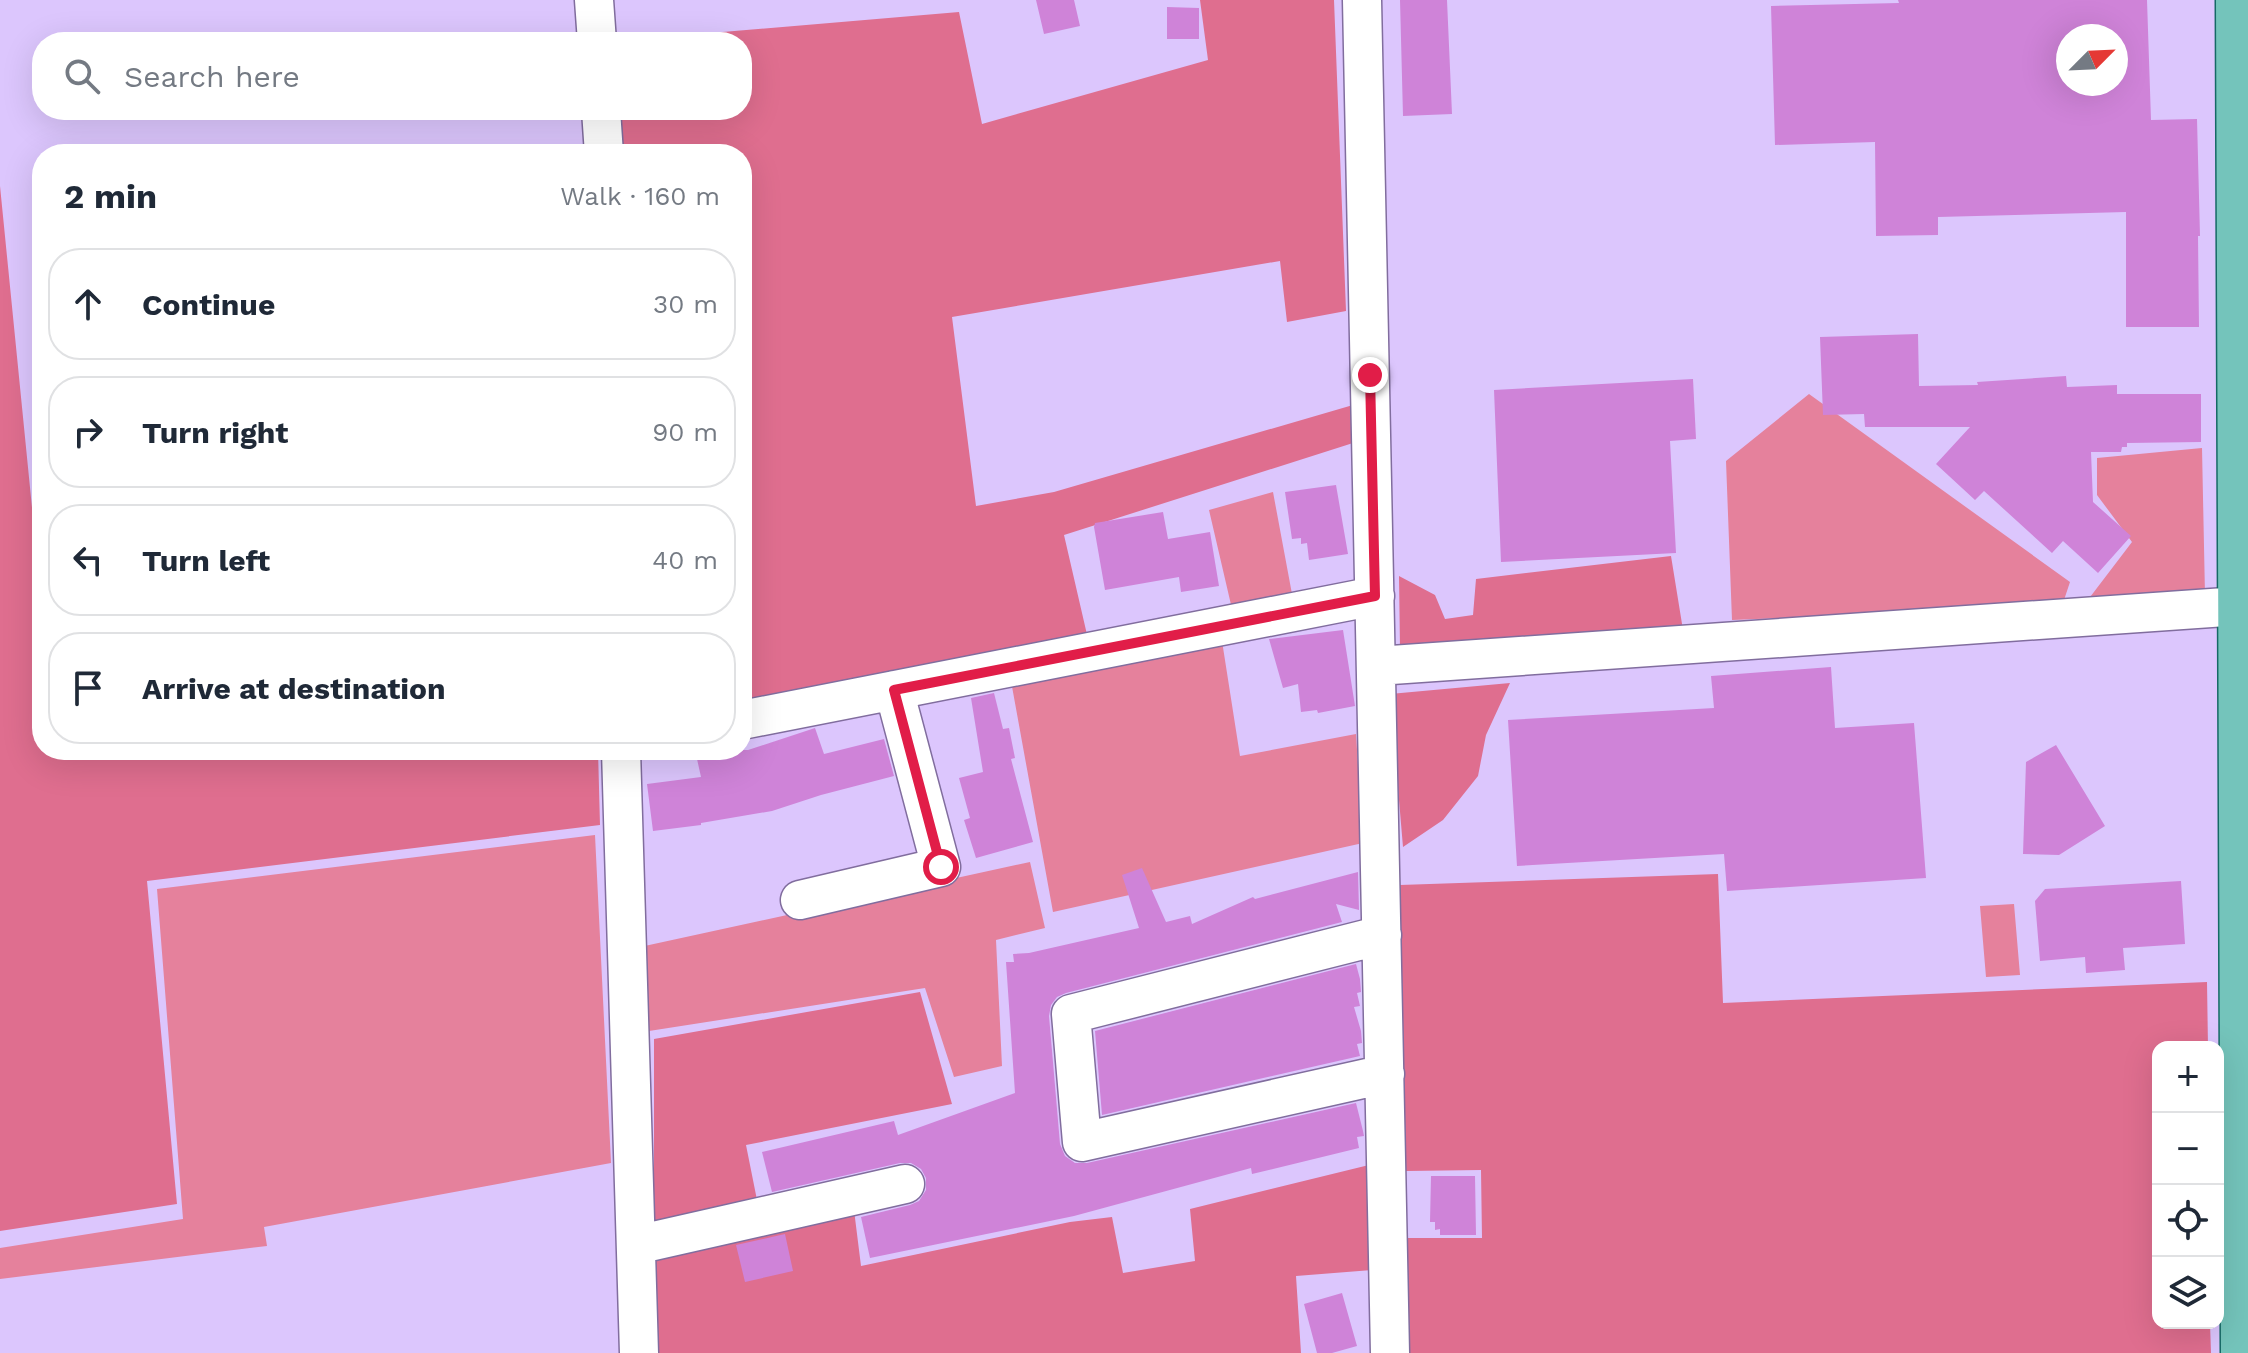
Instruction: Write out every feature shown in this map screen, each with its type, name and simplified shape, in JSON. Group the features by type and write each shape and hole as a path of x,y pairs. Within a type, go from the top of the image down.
{"main road":[{"path":"2238,0 2244,467 2240,606 2245,1236 2243,1353"}],"street":[{"path":"594,0 596,32"},
{"path":"1362,0 1390,1353"},
{"path":"602,120 603,144"},
{"path":"752,718 1375,596"},
{"path":"1377,666 2240,606"},
{"path":"800,900 941,867 894,690"},
{"path":"621,760 639,1353"},
{"path":"1382,935 1071,1014 1082,1142 1385,1074"},
{"path":"636,1245 905,1184"}],"shaded area":[{"path":"1200,0 1334,0 1346,311 1287,322 1280,261 952,317 976,506 1054,492 1353,405 1353,443 1064,535 1088,639 752,705 752,144 619,144 618,120 752,120 752,32 722,32 959,12 982,124 1208,60"},
{"path":"0,186 32,508 32,760 598,760 600,825 147,881 177,1204 0,1231"},
{"path":"1809,394 2070,582 2062,606 1732,620 1726,461"},
{"path":"2202,448 2205,595 2084,605 2132,542 2097,495 2097,458"},
{"path":"1273,492 1292,594 1232,609 1209,510"},
{"path":"1671,556 1683,630 1400,649 1399,576 1435,595 1445,619 1473,615 1476,579"},
{"path":"1222,641 1240,756 1356,734 1363,843 1053,912 1011,681"},
{"path":"1510,683 1486,735 1478,776 1443,820 1403,847 1390,694"},
{"path":"595,835 611,1163 264,1227 267,1246 0,1279 0,1248 183,1219 157,889"},
{"path":"1030,862 1045,928 996,940 1002,1066 954,1077 925,988 649,1031 640,947"},
{"path":"1718,874 1723,1003 2207,982 2208,1041 2152,1041 2152,1329 2210,1329 2211,1353 1410,1353 1407,1238 1482,1238 1481,1170 1406,1171 1400,885"},
{"path":"2014,904 2020,975 1986,977 1980,906"},
{"path":"920,992 952,1104 746,1145 757,1200 654,1228 654,1039"},
{"path":"1369,1165 1372,1270 1296,1276 1301,1353 657,1353 655,1259 854,1210 861,1266 1070,1222 1112,1217 1123,1273 1195,1261 1190,1209"}],"building":[{"path":"1036,0 1074,0 1080,26 1044,34"},
{"path":"1400,0 1447,0 1452,114 1403,116"},
{"path":"1898,0 2147,0 2151,120 2197,119 2199,327 2126,327 2126,212 1938,217 1938,235 1876,236 1875,142 1775,145 1771,6 1899,3"},
{"path":"1167,7 1199,8 1199,39 1167,39"},
{"path":"1918,334 1919,386 1978,385 1977,382 2066,376 2067,387 2117,385 2117,394 2201,394 2201,442 2127,443 2121,452 2091,452 2093,502 2131,536 2098,573 2063,541 2052,553 1984,491 1975,500 1936,464 1970,427 1865,427 1864,414 1823,415 1820,337"},
{"path":"1693,379 1696,439 1670,441 1676,553 1501,562 1494,390"},
{"path":"1336,485 1348,554 1309,560 1307,543 1301,544 1301,538 1292,539 1285,492"},
{"path":"1163,512 1168,539 1210,532 1219,586 1181,592 1179,577 1105,590 1095,523"},
{"path":"1343,630 1355,706 1318,713 1317,710 1301,712 1298,684 1283,688 1269,639"},
{"path":"1831,667 1835,728 1914,723 1926,878 1727,891 1724,854 1517,866 1508,720 1714,708 1711,676"},
{"path":"994,693 1003,729 1009,728 1015,758 1011,759 1033,842 976,858 964,820 970,818 959,778 983,772 971,698"},
{"path":"815,728 824,754 884,739 894,776 772,811 653,831 647,784 701,777 697,760 752,760 752,749"},
{"path":"2056,745 2105,826 2059,855 2023,854 2026,762"},
{"path":"1142,868 1166,922 1190,916 1192,924 1253,897 1255,899 1358,872 1359,910 1336,904 1342,922 1057,997 1051,1005 1049,1016 1060,1144 1065,1156 1075,1163 1087,1163 1356,1103 1364,1136 1357,1137 1359,1148 1252,1174 1251,1168 1074,1216 870,1258 861,1217 919,1201 926,1190 926,1178 921,1169 911,1163 900,1163 772,1192 762,1152 894,1121 898,1135 1015,1093 1006,962 1014,962 1013,954 1139,928 1122,875"},
{"path":"2181,881 2185,944 2123,948 2125,970 2086,973 2085,957 2040,961 2035,901 2045,889"},
{"path":"1356,964 1361,992 1357,993 1360,1006 1354,1007 1361,1031 1362,1043 1357,1044 1360,1056 1102,1115 1095,1031"},
{"path":"1431,1176 1475,1176 1476,1235 1440,1235 1440,1229 1435,1230 1435,1222 1430,1222"},
{"path":"785,1234 793,1271 745,1282 736,1245"},
{"path":"1342,1293 1357,1346 1332,1353 1317,1353 1304,1304"}],"route":[{"path":"941,867 894,690 1375,596 1370,375"}]}
